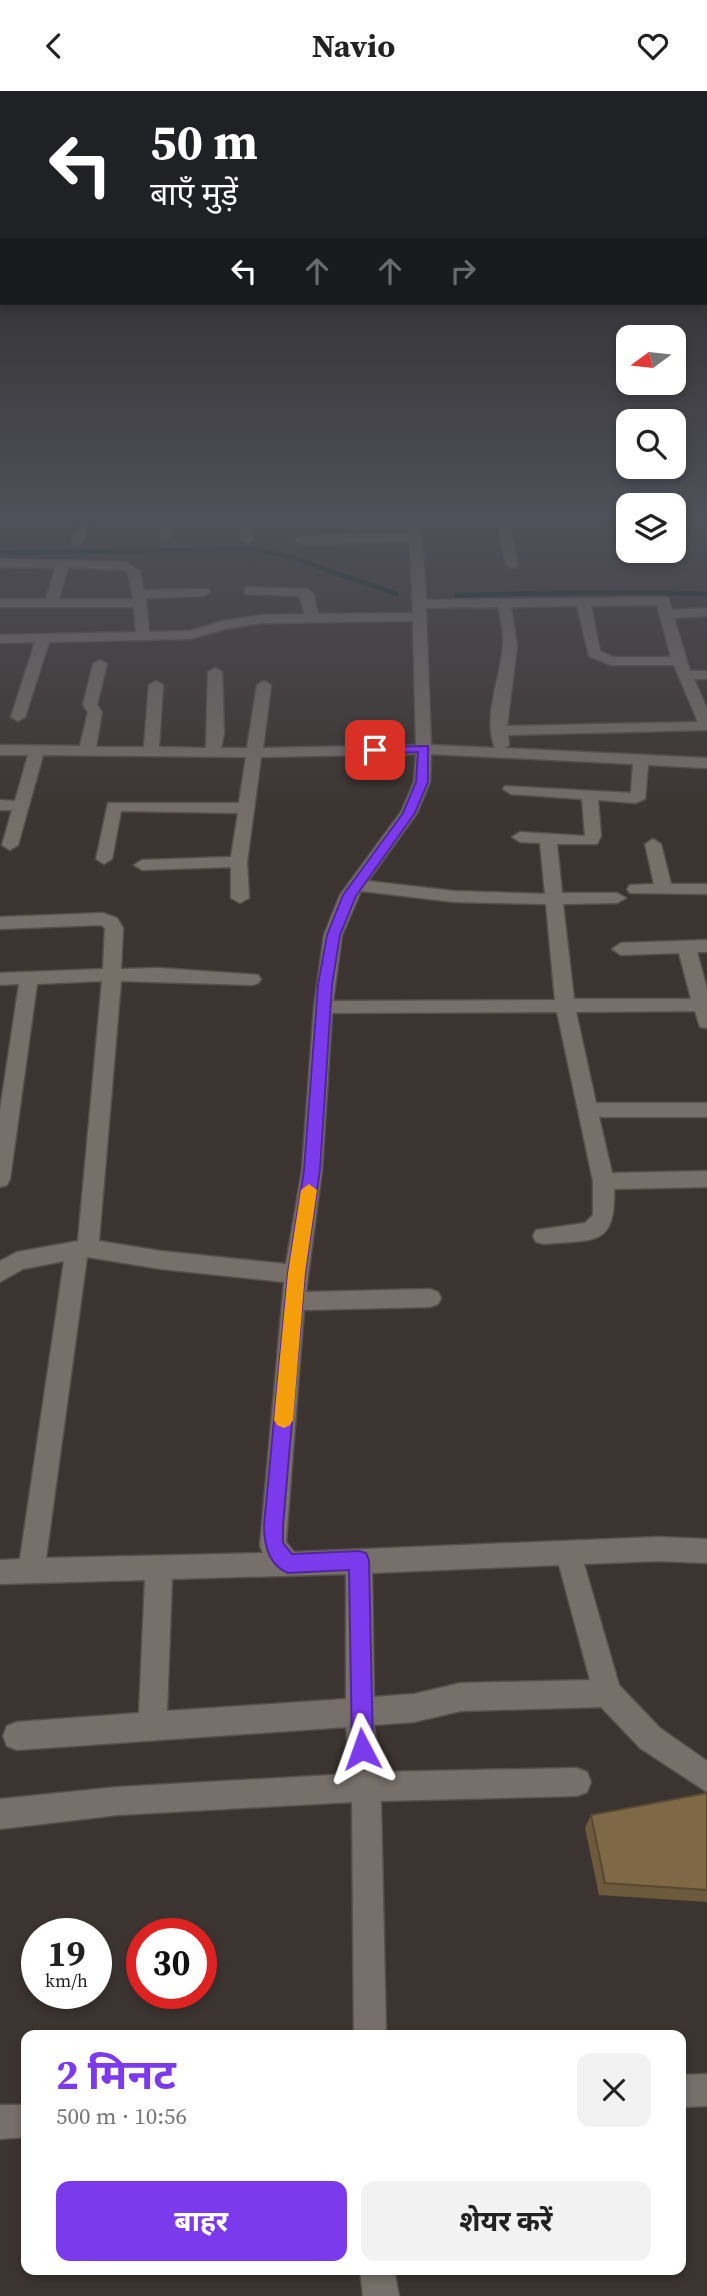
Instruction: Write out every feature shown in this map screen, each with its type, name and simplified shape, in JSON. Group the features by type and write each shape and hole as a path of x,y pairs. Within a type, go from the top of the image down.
{"street":[{"path":"142,622 143,636"},
{"path":"0,639 190,635 239,622"},
{"path":"288,1564 273,1546 273,1525 296,1273 312,1170 323,1007 333,935 357,884 409,813 422,782 425,719 420,622"},
{"path":"502,752 498,705 510,650 508,622"},
{"path":"587,622 594,653 601,658 681,668 707,675"},
{"path":"499,731 707,726 681,668 668,622"},
{"path":"18,717 44,637"},
{"path":"87,751 95,712 90,705 100,664"},
{"path":"214,752 215,671"},
{"path":"151,751 156,685"},
{"path":"240,898 239,862 264,685"},
{"path":"0,750 254,753 424,749 707,764"},
{"path":"10,845 37,750"},
{"path":"511,789 637,797 641,760"},
{"path":"520,837 588,841 593,839 590,795"},
{"path":"0,805 21,806"},
{"path":"104,859 114,806 247,808"},
{"path":"544,1236 590,1230 601,1223 604,1215 603,1181 590,1110 565,1006 548,839"},
{"path":"653,844 664,889"},
{"path":"142,865 239,862"},
{"path":"357,884 404,893 461,898 617,898"},
{"path":"636,889 707,889"},
{"path":"0,923 103,919 111,922 114,928 112,975 83,1249 32,1571"},
{"path":"323,1007 565,1006 705,1010 687,946"},
{"path":"621,949 707,946"},
{"path":"0,979 159,974 252,979"},
{"path":"0,1179 29,978"},
{"path":"590,1110 707,1110"},
{"path":"603,1181 707,1179"},
{"path":"6,1265 83,1249 161,1260 251,1268 260,1272 296,1273"},
{"path":"295,1301 430,1298"},
{"path":"0,1572 288,1564 568,1552 707,1551"},
{"path":"568,1552 607,1693 650,1738 707,1778"},
{"path":"359,1560 360,1711 366,1787 370,2030"},
{"path":"152,1726 159,1568"},
{"path":"18,1736 414,1708 461,1697 607,1693"},
{"path":"0,1814 118,1801 366,1787 577,1782"},
{"path":"686,2091 707,2090"},
{"path":"0,2122 21,2121"},
{"path":"378,2275 381,2296"}],"building":[{"path":"707,1793 707,1890 605,1883 591,1815"}],"slow traffic":[{"path":"284,1420 296,1273 309,1190"}],"route":[{"path":"362,1749 359,1560 288,1564 273,1546 273,1525 296,1273 312,1170 325,985 333,935 349,895 409,813 422,782 424,749 375,750"}]}
